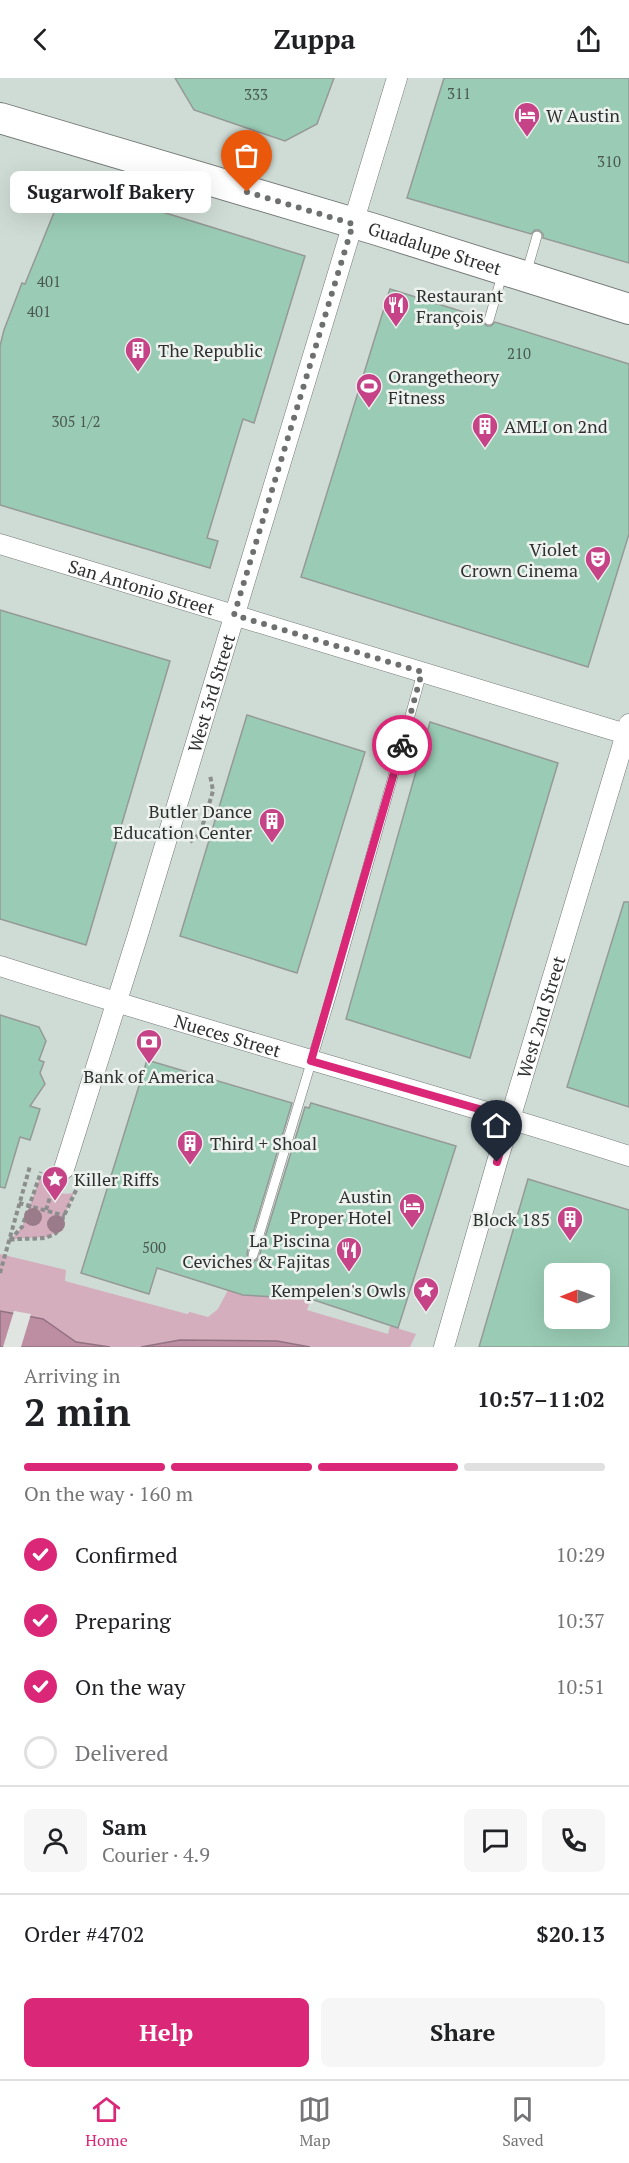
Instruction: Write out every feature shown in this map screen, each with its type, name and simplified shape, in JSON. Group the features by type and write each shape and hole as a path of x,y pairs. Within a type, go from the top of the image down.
{"main road":[{"name":"Guadalupe Street","path":"0,118 629,309"}],"street":[{"name":"West 3rd Street","path":"64,1169 117,1003 397,78"},
{"name":"San Antonio Street","path":"0,544 422,672 628,731"},
{"name":"West 2nd Street","path":"445,1345 510,1118 628,731"},
{"name":"Nueces Street","path":"0,966 311,1061 510,1118 629,1156"}],"lane":[{"path":"489,320 537,236"},
{"path":"253,1255 422,672"}],"path":[{"path":"0,1273 30,1166"},
{"path":"10,1240 22,1227 39,1177"},
{"path":"10,1240 50,1237 56,1233 74,1193"},
{"path":"46,1210 51,1194"},
{"path":"19,1203 65,1216"}],"shaded area":[{"path":"0,78 629,78 629,1347 0,1347"},
{"path":"40,1177 54,1191 63,1194 74,1193 59,1228 50,1237 10,1240 22,1227"},
{"path":"0,1254 66,1270 65,1281 187,1314 190,1312 208,1317 218,1309 228,1290 248,1295 311,1299 307,1310 388,1334 390,1326 416,1334 410,1347 310,1347 277,1341 180,1340 141,1347 110,1347 76,1342 43,1319 0,1311"},
{"path":"0,1311 43,1319 76,1342 110,1347 0,1347"},
{"path":"180,1340 277,1341 310,1347 141,1347"}],"pier":[{"path":"14,1311 31,1314 21,1347 3,1347"}],"building":[{"path":"175,78 334,78 317,124 285,141 194,110"},
{"name":"W Austin","path":"444,78 629,78 629,263 543,238 539,230 531,234 407,198"},
{"name":"The Republic","path":"91,190 305,256 254,423 243,419 207,538 218,541 210,568 0,505 0,346 4,330 62,193 89,200"},
{"name":"AMLI on 2nd","path":"390,289 483,318 487,326 495,322 629,364 629,534 588,667 301,577"},
{"path":"0,610 170,661 86,945 0,919"},
{"name":"Butler Dance Education Center","path":"247,715 365,752 297,973 180,936"},
{"path":"430,722 558,763 470,1058 346,1019"},
{"path":"624,902 629,902 629,1107 567,1087"},
{"path":"0,1015 39,1027 46,1041 39,1060 44,1062 40,1073 45,1084 30,1106 40,1109 30,1140 20,1137 5,1188 0,1187"},
{"path":"147,1060 292,1103 247,1253 248,1259 252,1262 259,1257 305,1107 309,1108 311,1103 456,1146 398,1328 311,1299 243,1295 157,1268 149,1294 81,1273"},
{"name":"Block 185","path":"528,1179 629,1210 629,1347 479,1347"}],"way so far":[{"path":"247,192 353,224 234,615 422,672 402,745"}],"place":[{"name":"W Austin","path":"527,138"},
{"name":"Sugarwolf Bakery","path":"247,192"},
{"name":"Restaurant François","path":"396,328"},
{"name":"The Republic","path":"138,373"},
{"name":"Orangetheory Fitness","path":"369,409"},
{"name":"AMLI on 2nd","path":"485,449"},
{"name":"Violet Crown Cinema","path":"598,582"},
{"name":"Butler Dance Education Center","path":"272,844"},
{"name":"Bank of America","path":"149,1065"},
{"name":"Third + Shoal","path":"190,1166"},
{"name":"Killer Riffs","path":"55,1202"},
{"name":"Austin Proper Hotel","path":"412,1229"},
{"name":"Block 185","path":"570,1242"},
{"name":"La Piscina Ceviches & Fajitas","path":"349,1273"},
{"name":"Kempelen's Owls","path":"426,1313"}],"route":[{"path":"402,745 311,1061 510,1118 497,1162"}]}
